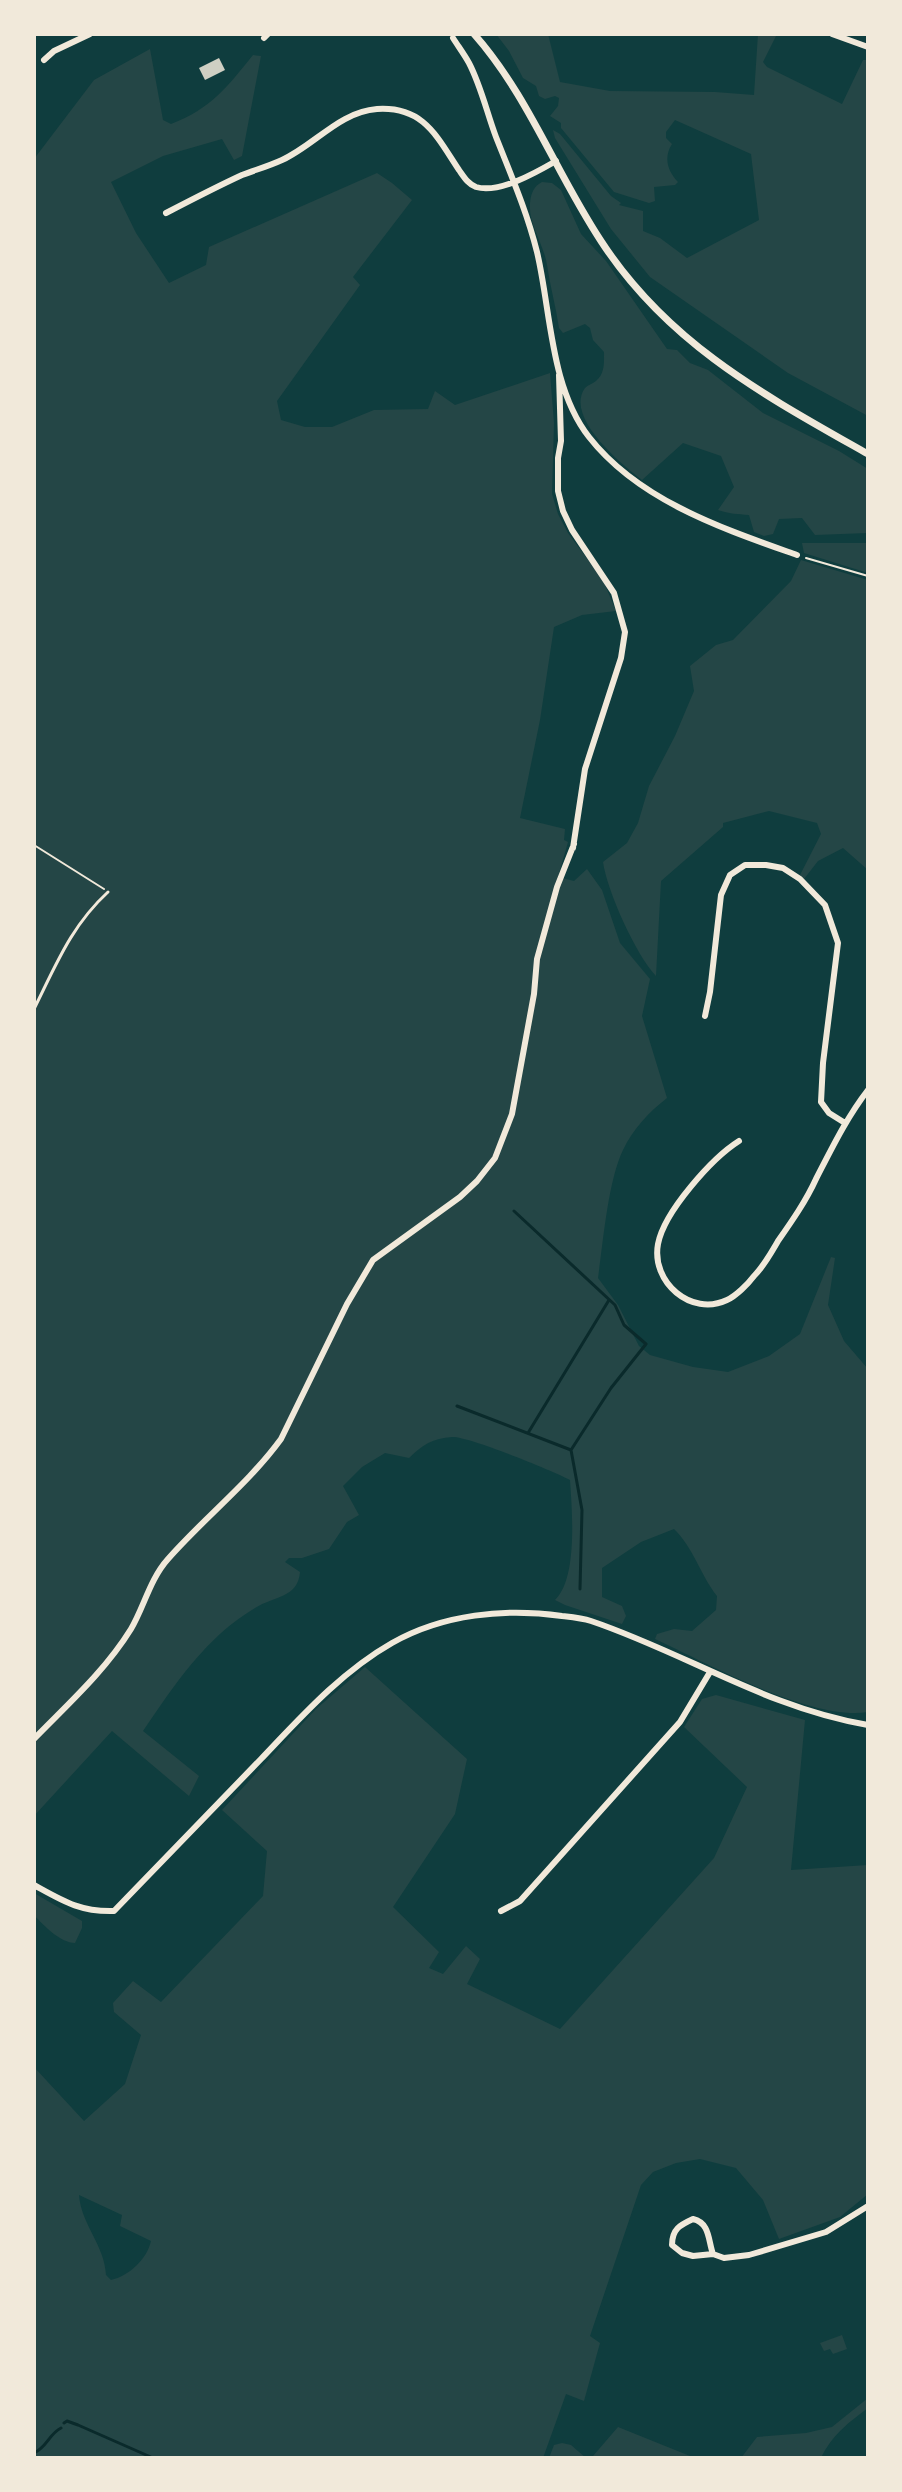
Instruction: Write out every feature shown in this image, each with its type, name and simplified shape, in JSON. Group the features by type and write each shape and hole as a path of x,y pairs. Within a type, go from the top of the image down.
{"street":[{"path":"44,60 54,51 90,34"},
{"path":"474,34 508,79 599,239 658,314 696,347 759,392 868,454"},
{"path":"832,34 868,47"},
{"path":"34,1739 112,1657 133,1626 148,1590 166,1561 274,1448 312,1379 347,1304 373,1260 460,1197 495,1158 505,1136 518,1086 537,959 557,887 574,844 585,769 625,646 625,632 614,593 563,511 558,491 561,441 559,375 537,251 469,63 453,38"},
{"path":"166,213 242,175 284,159 339,122 377,109 412,114 425,122 466,180 475,186 502,186 556,161"},
{"path":"559,375 588,436 625,473 686,511 797,555"},
{"path":"705,1016 721,895 730,875 745,865 783,868 806,884 825,905 838,943 821,1102 829,1113 845,1123"},
{"path":"739,1141 723,1151 691,1187 663,1227 658,1244 659,1271 676,1294 690,1302 706,1305 728,1300 755,1276 798,1211 845,1123 868,1090"},
{"path":"34,1885 91,1912 114,1911 351,1670 393,1642 446,1621 500,1611 589,1620 814,1714 868,1725"},
{"path":"501,1911 520,1901 680,1722 710,1672"},
{"path":"713,2254 701,2221 693,2219 677,2227 672,2235 672,2245 682,2253 693,2256 713,2254 724,2258 749,2255 826,2232 868,2206"}],"lane":[{"path":"34,1009 70,936 91,908 108,892"}],"path":[{"path":"797,555 868,576"},
{"path":"34,845 108,892"}],"shaded area":[{"path":"496,34 548,34 560,82 610,91 754,95 758,34 777,34 763,62 767,67 842,104 863,60 868,60 868,416 788,373 650,277 611,229 553,130 560,134 611,196 621,203 619,205 643,211 643,231 660,238 687,258 759,220 751,154 675,120 666,132 666,138 672,144 668,164 678,182 654,187 655,201 649,203 614,192 561,128 561,123 550,116 558,106 559,98 539,96 536,86 523,78"},
{"path":"150,49 163,120 171,124 208,104 253,55 261,56 242,156 234,160 222,139 163,156 111,182 136,233 169,283 206,265 209,247 377,173 412,200 353,277 360,285 277,401 281,420 305,427 332,427 374,410 428,409 435,391 455,405 550,373 554,423 552,494 568,533 603,580 616,611 582,615 554,627 540,720 520,818 565,829 564,840 568,842 558,877 574,881 587,869 602,890 620,943 650,979 642,1016 667,1098 637,1128 618,1163 607,1212 598,1278 618,1305 639,1346 650,1355 693,1367 728,1372 769,1356 800,1334 831,1257 835,1258 828,1305 844,1341 868,1369 868,1712 818,1708 790,1699 655,1639 657,1634 674,1629 692,1631 716,1610 717,1596 674,1529 641,1542 602,1568 602,1597 622,1606 626,1616 622,1624 555,1600 562,1590 570,1560 570,1480 492,1448 452,1437 428,1443 409,1458 385,1453 362,1467 343,1486 359,1515 347,1522 329,1549 302,1558 289,1558 285,1562 300,1572 295,1587 255,1608 221,1633 167,1696 143,1731 199,1776 189,1796 112,1731 34,1816 34,159 94,80"},
{"path":"542,182 552,183 561,190 581,234 606,261 667,349 677,350 690,363 708,370 763,413 868,469 868,533 815,535 802,518 779,519 773,534 764,536 754,532 749,515 718,510 734,487 721,456 683,443 642,480 610,452 589,426 582,412 581,400 585,388 601,375 604,352 585,324 563,333 559,328 545,257 531,219 531,196"},
{"path":"802,543 868,543 868,573 804,553"},
{"path":"801,560 868,580 868,870 843,848 818,861 804,879 800,875 821,834 817,823 769,811 723,823 723,827 661,881 656,976 624,922 603,862 627,843 638,823 649,786 694,691 690,666 716,645 733,640 791,581"},
{"path":"365,1667 467,1759 455,1814 393,1907 439,1952 429,1968 443,1974 466,1946 480,1959 467,1984 560,2029 714,1858 747,1787 684,1727 702,1699 716,1695 805,1720 791,1870 868,1865 868,2194 840,2217 779,2239 763,2200 736,2168 700,2159 676,2163 653,2172 641,2185 590,2336 600,2343 584,2401 566,2394 543,2458 34,2458 34,2067 84,2121 125,2084 141,2035 114,2012 113,2003 133,1981 161,2002 263,1896 267,1851 222,1810 316,1709","holes":["79,2195 122,2215 120,2226 151,2241 146,2254 136,2266 111,2280 106,2275 102,2254 84,2216"]},
{"path":"34,1893 82,1921 75,1943 59,1937 34,1915"},
{"path":"842,2335 847,2349 833,2354 830,2349 824,2351 820,2343"},
{"path":"868,2398 868,2408 835,2436 821,2458 741,2458 757,2437 806,2433 832,2427"},
{"path":"618,2427 695,2458 593,2456"},
{"path":"554,2445 571,2445 586,2458 549,2458"}],"building":[{"path":"219,58 225,70 205,80 199,68"}],"waterway":[{"path":"514,1211 615,1305 624,1325 646,1344 611,1388 571,1450"},
{"path":"528,1433 609,1300"},
{"path":"457,1406 571,1450 582,1510 580,1589"},
{"path":"64,2423 67,2421 78,2425 153,2458"},
{"path":"34,2453 61,2428"}]}
